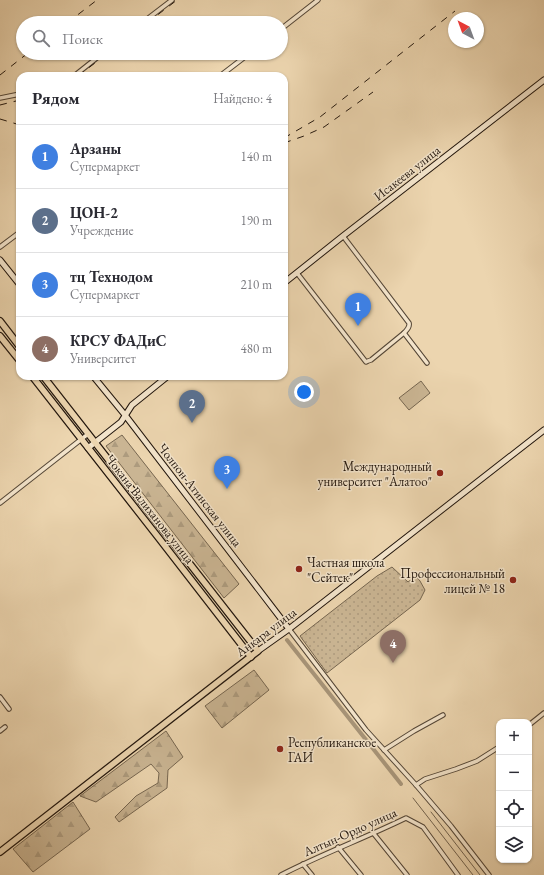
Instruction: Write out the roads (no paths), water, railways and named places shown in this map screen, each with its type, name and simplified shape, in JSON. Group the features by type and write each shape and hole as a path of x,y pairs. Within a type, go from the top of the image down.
{"main road":[{"path":"0,321 16,342"},
{"path":"0,336 16,356"},
{"path":"7,345 14,339"},
{"name":"Чокана Валиханова улица","path":"35,380 251,657"},
{"name":"Чокана Валиханова улица","path":"46,380 258,651"},
{"path":"158,537 165,532"},
{"name":"Анкара улица","path":"0,852 258,651"}],"street":[{"path":"151,16 172,0"},
{"path":"288,24 318,0"},
{"path":"79,72 95,60"},
{"path":"225,72 241,60"},
{"name":"Исакеева улица","path":"288,280 544,80"},
{"path":"0,98 16,95"},
{"path":"0,247 16,235"},
{"path":"297,273 366,362 371,360 404,333 410,325 343,236"},
{"path":"0,260 16,280"},
{"path":"404,333 427,363"},
{"name":"Чолпон-Атинская улица","path":"96,380 125,415 289,629"},
{"path":"88,448 119,424 132,405 163,380"},
{"name":"Анкара улица","path":"258,651 289,629 544,430"},
{"path":"0,503 88,434"},
{"path":"289,629 366,730 451,826 489,875"},
{"path":"0,698 10,709"},
{"path":"532,723 544,713"},
{"path":"384,750 443,715"},
{"path":"0,731 6,727"},
{"path":"417,787 425,779 477,761 496,749"},
{"name":"Алтын-Ордо улица","path":"281,875 338,847 374,834 406,818 423,827 458,875"},
{"path":"374,834 407,875"},
{"path":"338,847 361,875"},
{"path":"303,864 312,875"}],"waterway":[{"path":"287,640 401,784"},
{"path":"413,798 473,875"},
{"path":"431,812 480,875"}],"railway":[{"path":"76,16 97,0"},
{"path":"156,16 177,0"},
{"path":"288,136 320,117 455,11"},
{"path":"0,75 19,60"},
{"path":"83,72 99,60"},
{"path":"288,142 324,127 373,92"},
{"path":"0,105 16,101"},
{"path":"0,119 16,124"}],"place":[{"name":"Арзаны","path":"358,326"},
{"name":"ЦОН-2","path":"192,423"},
{"name":"Международный университет \"Алатоо\"","path":"440,473"},
{"name":"тц Технодом","path":"227,489"},
{"name":"Частная школа \"Сейтек\"","path":"299,569"},
{"name":"Профессиональный лицей № 18","path":"513,580"},
{"name":"КРСУ ФАДиС","path":"393,663"},
{"name":"Республиканское ГАИ","path":"280,749"}]}
